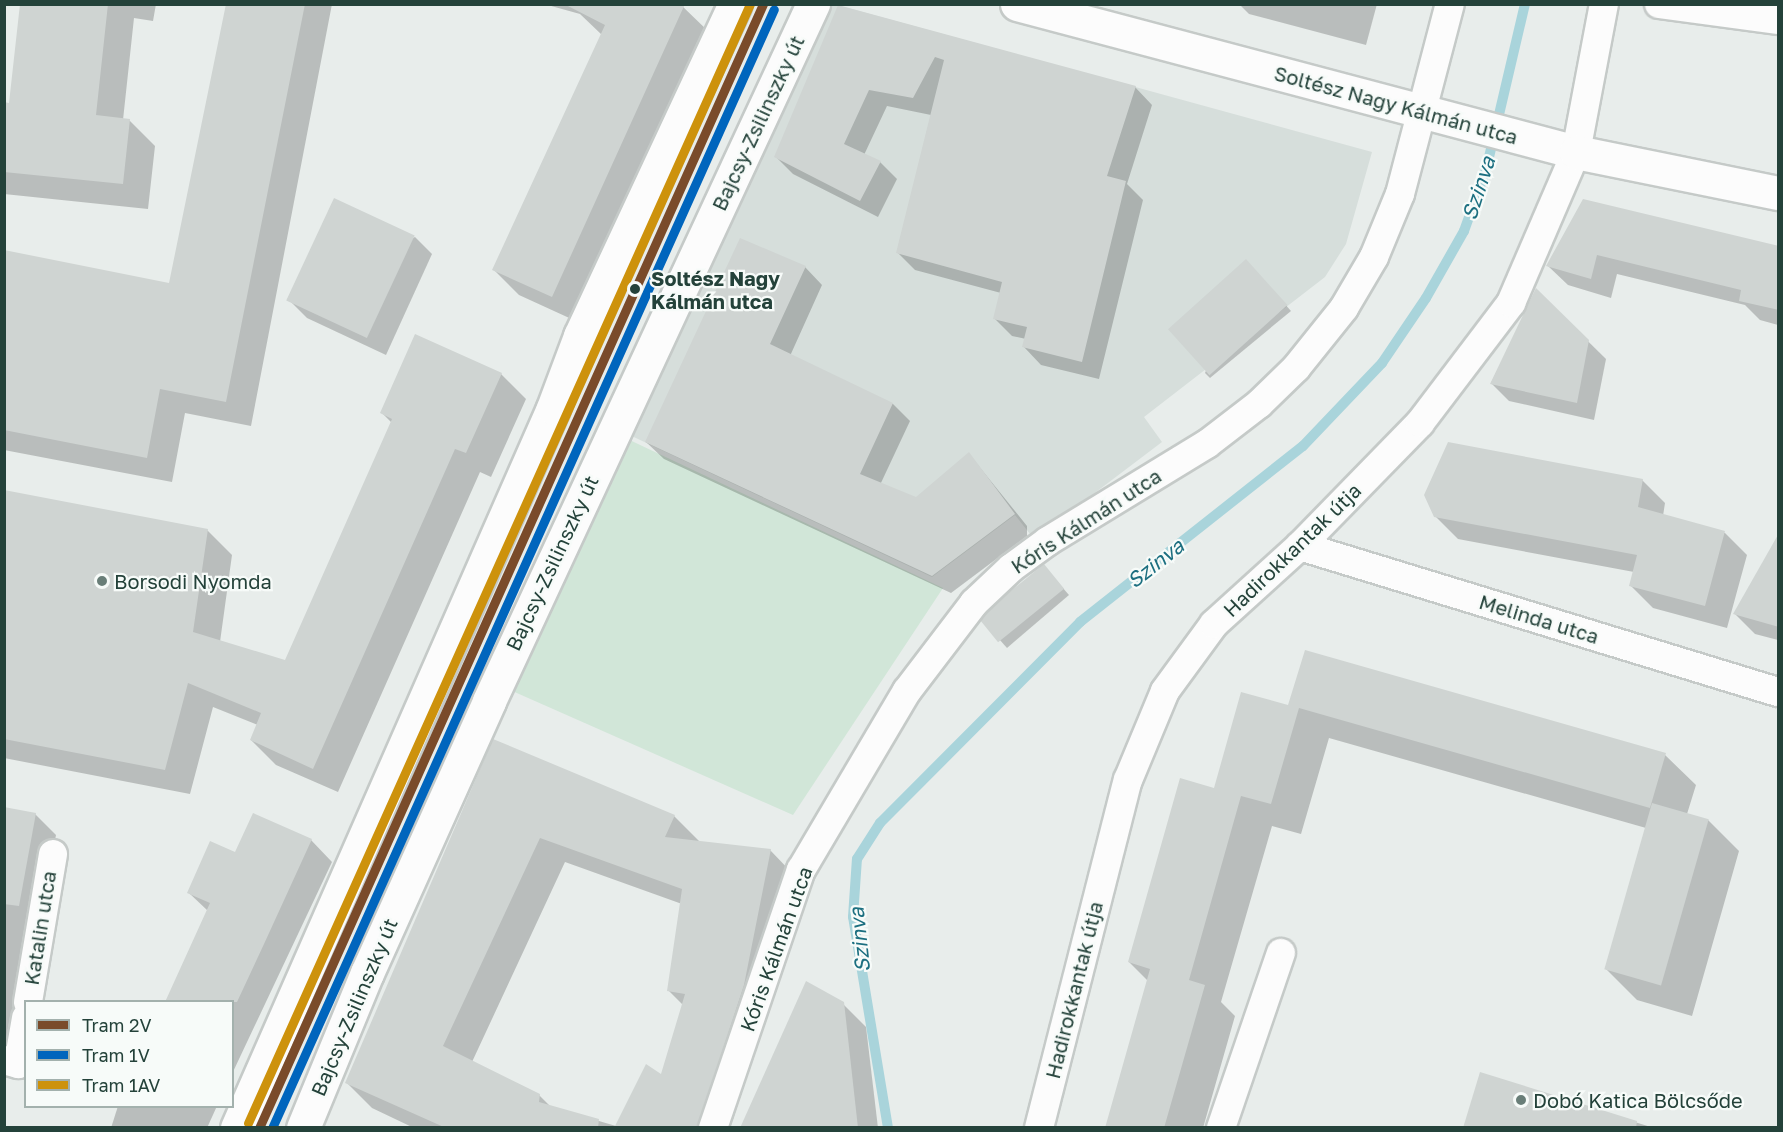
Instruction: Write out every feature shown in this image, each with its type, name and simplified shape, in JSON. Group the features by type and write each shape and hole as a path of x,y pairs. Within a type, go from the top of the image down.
{"street":[{"path":"243,1126 553,408 580,336 735,4"},
{"name":"Bajcsy-Zsilinszky út","path":"303,1128 367,974 489,701 813,4"},
{"name":"Soltész Nagy Kálmán utca","path":"1017,4 1576,152 1779,193"},
{"name":"Kóris Kálmán utca","path":"713,1128 801,870 908,691 974,603 1011,568 1207,444 1259,404 1296,368 1344,308 1374,257 1400,194 1450,4"},
{"name":"Hadirokkantak útja","path":"1039,1128 1128,780 1165,691 1214,624 1300,546 1420,423 1511,303 1576,152 1604,4"},
{"path":"1659,4 1779,20"},
{"name":"Melinda utca","path":"1300,546 1779,692"},
{"name":"Katalin utca","path":"28,1000 53,854"},
{"path":"1221,1128 1281,953"},
{"path":"4,1060 18,1064 24,1030"}],"shaded area":[{"path":"823,5 837,5 1372,152 1346,244 1325,277 1144,417 1162,442 1034,539 1015,515 932,577 621,431"}],"green space":[{"path":"619,435 943,588 793,815 510,690"}],"building":[{"path":"20,4 108,4 96,115 130,119 123,184 4,172 4,102 9,103"},
{"path":"226,4 305,4 226,402 160,389 147,458 4,430 4,250 169,283"},
{"path":"564,4 685,4 552,297 492,270 605,25"},
{"path":"838,5 1136,86 1107,176 1126,181 1082,362 1022,347 1027,327 993,319 1002,282 896,253 944,60 935,57 913,98 869,90 844,144 881,161 860,201 774,157"},
{"path":"334,198 415,236 367,338 286,300"},
{"path":"1583,199 1779,246 1779,310 1739,301 1741,290 1597,255 1591,279 1546,266"},
{"path":"740,238 806,266 770,344 893,403 860,474 916,497 969,452 1015,514 932,576 645,442"},
{"path":"1246,259 1287,305 1209,375 1168,329"},
{"path":"1536,288 1589,340 1577,403 1490,384"},
{"path":"415,334 502,373 466,453 455,449 313,769 250,740 261,713 188,683 165,770 4,739 4,490 208,529 193,632 285,660 392,419 380,413"},
{"path":"1448,442 1643,479 1638,507 1725,531 1705,606 1629,586 1637,555 1434,517 1424,495"},
{"path":"1779,533 1779,627 1733,614"},
{"path":"1044,564 1064,589 998,642 978,617"},
{"path":"1305,650 1666,753 1650,808 1299,708 1271,804 1241,796 1189,980 1205,985 1164,1128 1105,1128 1150,969 1128,962 1180,778 1214,788 1241,692 1288,705"},
{"path":"493,739 675,815 665,837 771,849 744,985 697,1128 614,1128 646,1064 661,1074 685,994 667,991 682,889 540,838 443,1046 540,1094 539,1102 599,1119 598,1128 446,1128 345,1083"},
{"path":"1652,803 1709,819 1661,986 1604,969"},
{"path":"4,807 36,813 19,906 4,904"},
{"path":"253,813 312,839 237,1002 234,1000 166,1000 210,903 187,893 210,841 235,852"},
{"path":"806,981 844,1002 858,1128 740,1128"},
{"name":"Dobó Katica Bölcsőde","path":"1480,1072 1637,1121 1636,1128 1463,1128"}],"waterway":[{"name":"Szinva","path":"888,1128 853,917 857,859 880,823 1080,622 1303,446 1382,363 1426,298 1464,231 1486,170 1525,4"}],"tram line":[{"name":"1AV","path":"248,1123 750,4"},
{"name":"2V","path":"259,1128 763,4"},
{"name":"1V","path":"272,1128 774,9"}],"place":[{"name":"Soltész Nagy Kálmán utca","path":"635,289"},
{"name":"Borsodi Nyomda","path":"102,581"},
{"name":"Dobó Katica Bölcsőde","path":"1521,1100"}]}
